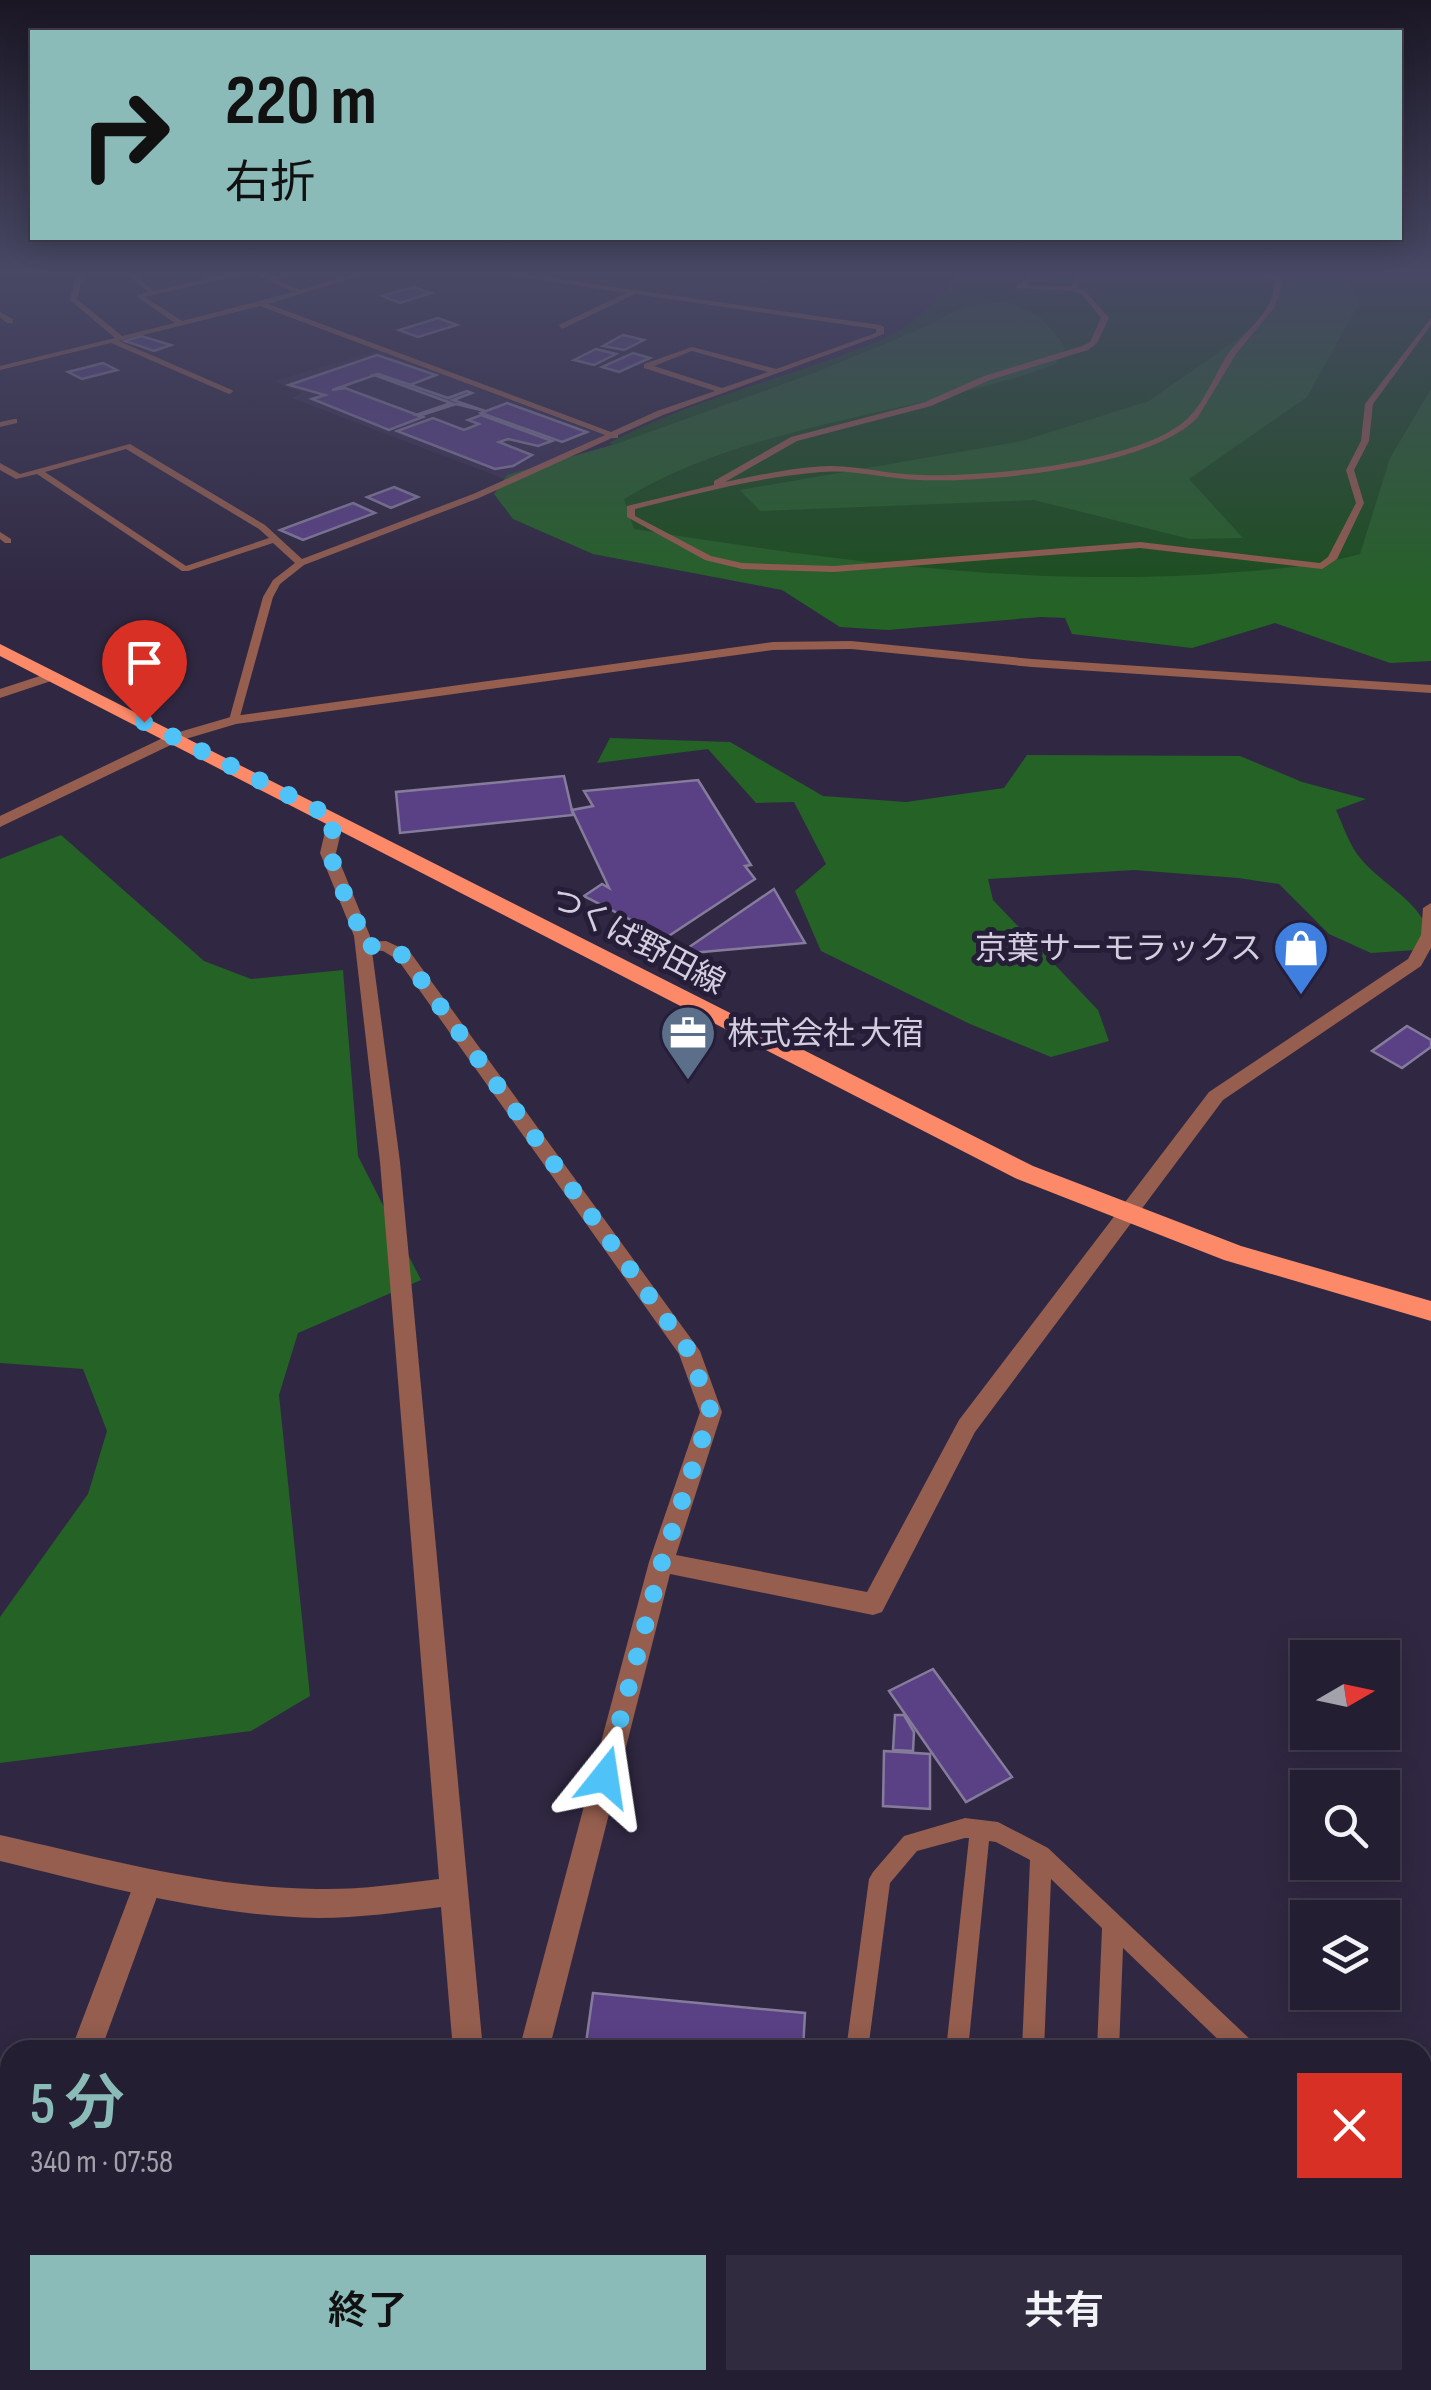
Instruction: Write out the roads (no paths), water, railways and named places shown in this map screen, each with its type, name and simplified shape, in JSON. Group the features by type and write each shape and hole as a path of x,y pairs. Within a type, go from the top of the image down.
{"main road":[{"name":"つくば野田線","path":"0,649 904,1113 1129,1216 1349,1289 1431,1311"}],"street":[{"path":"0,822 174,738 234,720 754,648 818,644 1431,689"},
{"path":"0,694 52,676"},
{"path":"336,819 328,853 354,910 364,946 390,1162 467,2040"},
{"path":"662,1562 873,1604 967,1426 1216,1096 1414,962 1429,935 1431,908"},
{"path":"364,946 386,946 404,956 689,1351 711,1412 662,1562 537,2040"},
{"path":"0,1848 148,1883 302,1902 366,1902 454,1891"},
{"path":"90,2040 148,1883"}],"lane":[{"path":"206,382 229,392"},
{"path":"469,382 614,436"},
{"path":"695,382 722,390"},
{"path":"234,720 268,598 276,582 301,563 421,519 614,436 660,412 745,382"},
{"path":"709,488 794,439 928,404 981,382"},
{"path":"1215,382 1187,424 1162,438 1116,454 1002,473 898,477 856,468 826,468 709,488 630,508 631,516 708,558 742,566 834,569 1140,545 1322,566 1332,559 1360,502 1350,470 1365,441 1369,404 1386,382"},
{"path":"0,425 14,421"},
{"path":"0,466 19,477 127,446 275,539 301,563"},
{"path":"38,471 185,569 275,539"},
{"path":"859,2040 880,1879 911,1842 965,1828 998,1832 1041,1855 1235,2040"},
{"path":"958,2040 980,1829"},
{"path":"1032,2040 1041,1855"},
{"path":"1108,2040 1114,1924"}],"place":[{"name":"京葉サーモラックス","path":"1301,997"},
{"name":"株式会社 大宿","path":"688,1082"}]}
